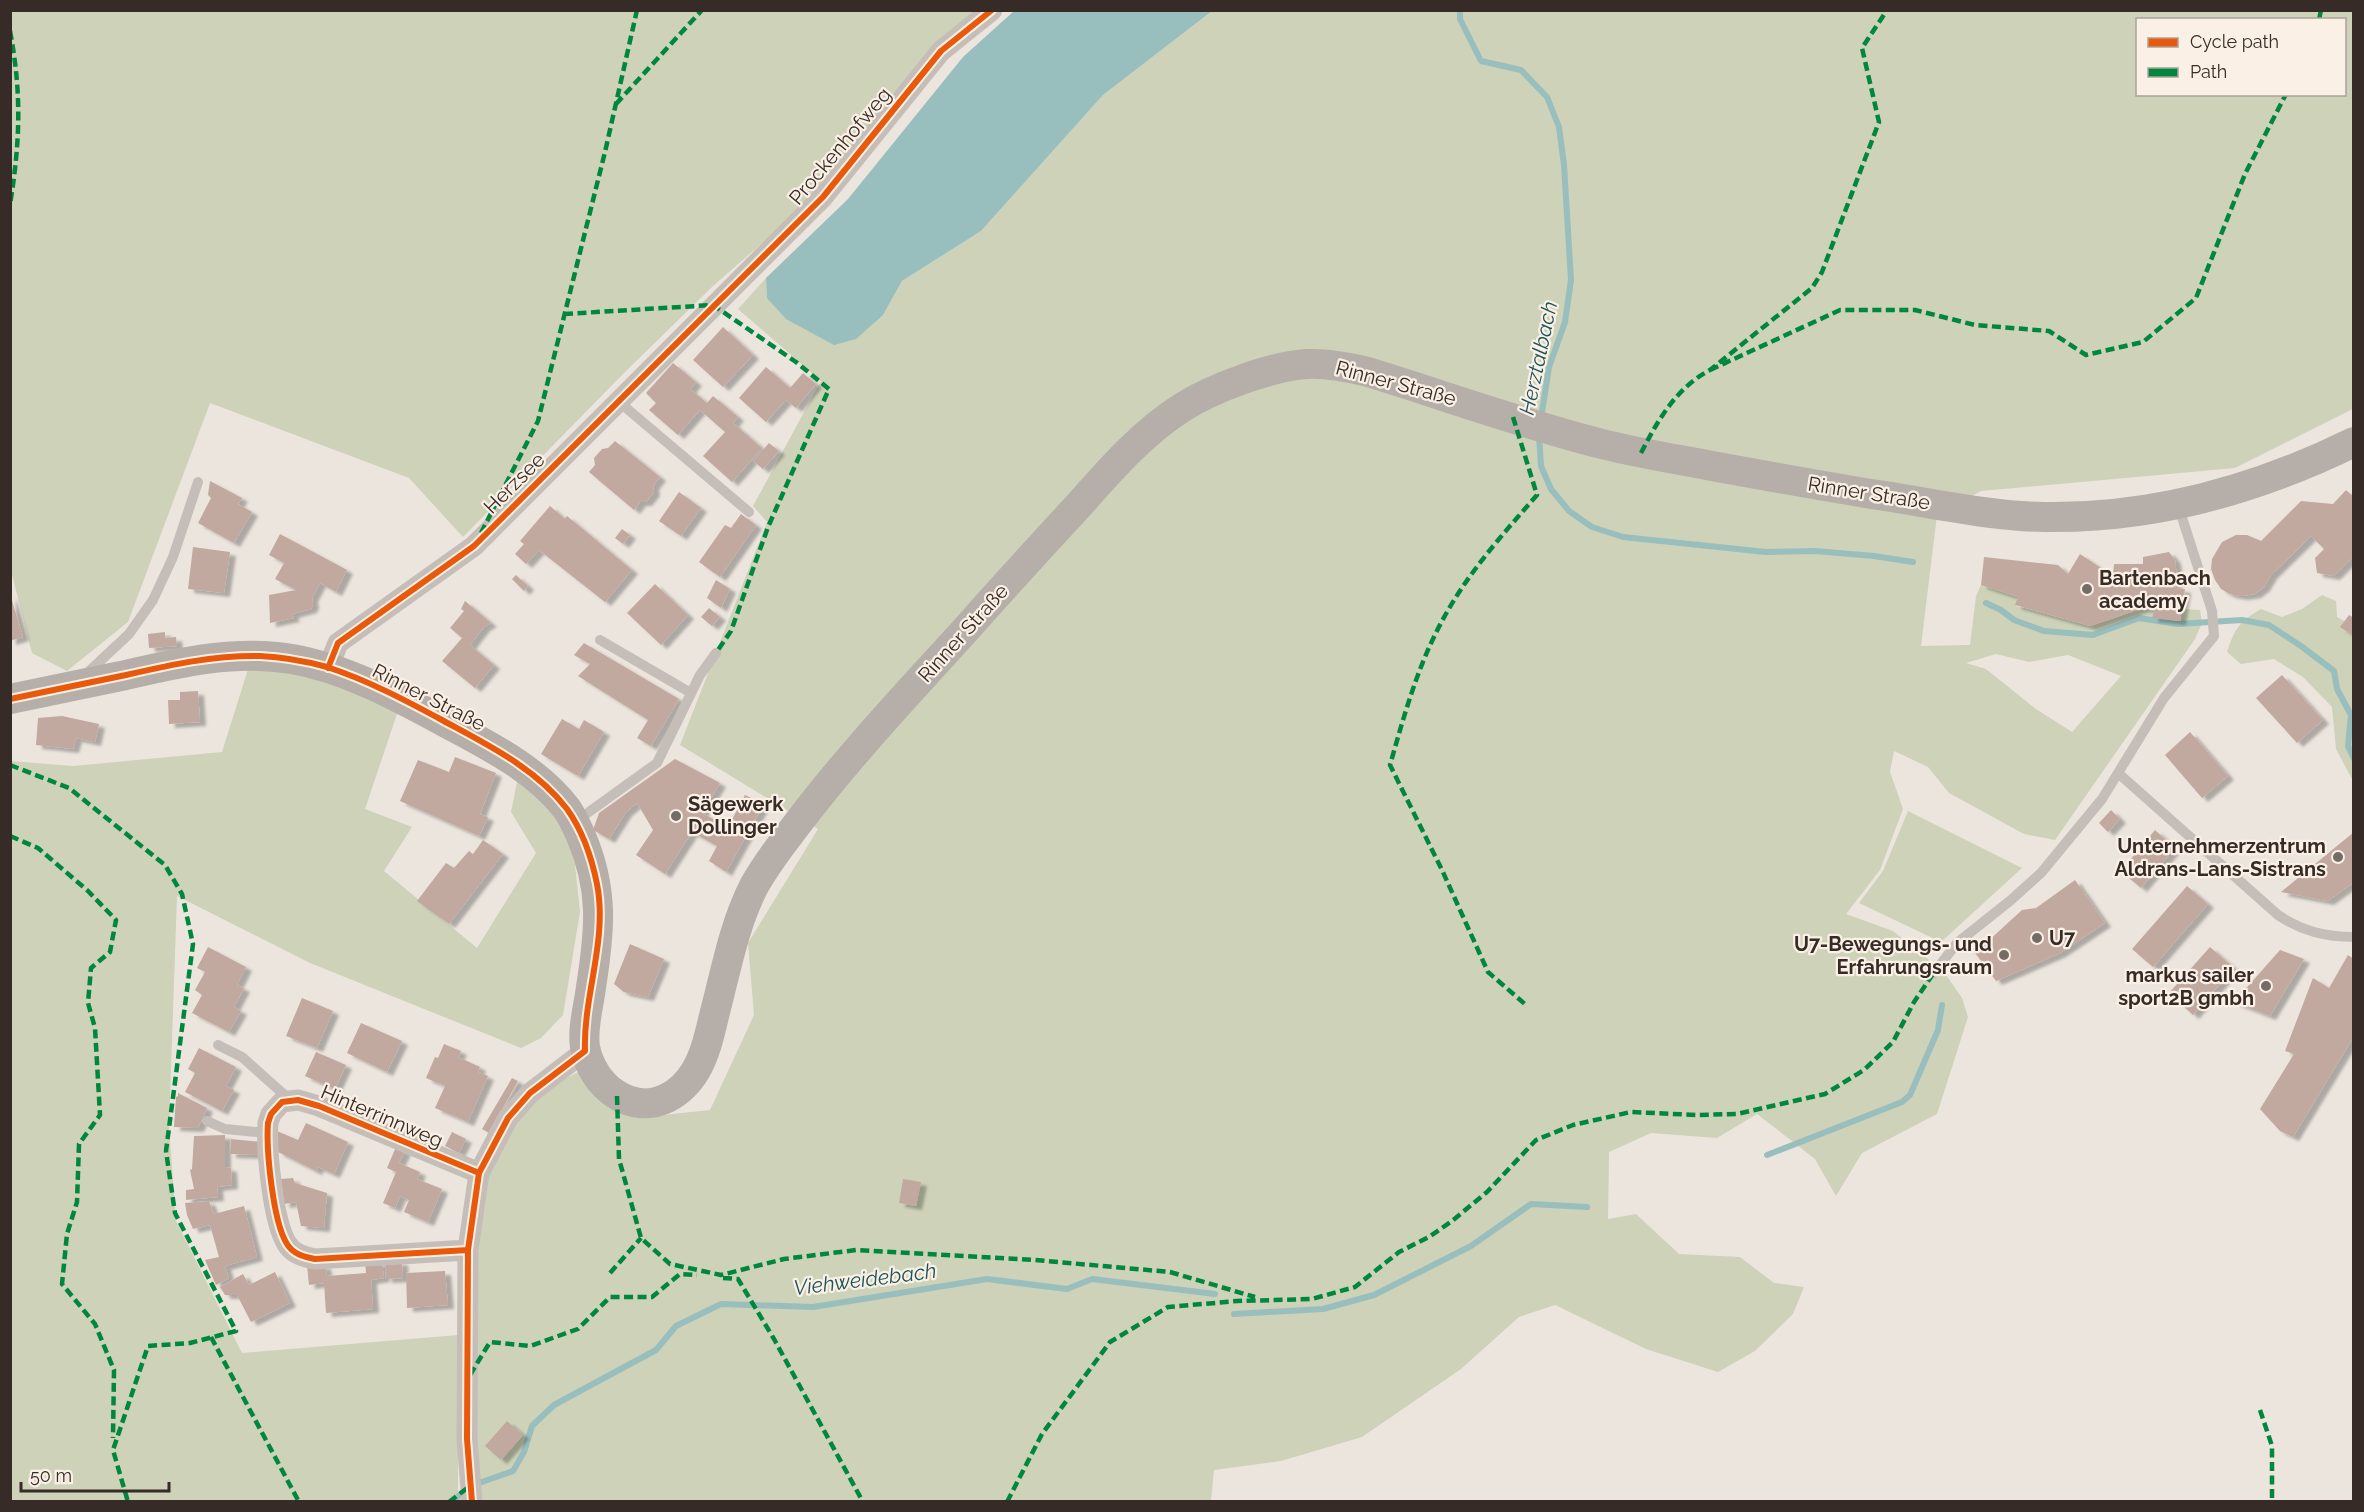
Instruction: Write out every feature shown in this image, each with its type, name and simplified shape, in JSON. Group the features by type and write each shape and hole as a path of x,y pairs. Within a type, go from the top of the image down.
{"main road":[{"name":"Rinner Straße","path":"10,699 189,661 221,657 281,657 328,668 392,694 514,761 566,808 588,852 597,886 599,915 597,949 584,1036 585,1051 606,1087 631,1103 644,1105 673,1096 699,1067 737,926 755,885 778,849 828,784 1094,488 1150,431 1184,406 1237,380 1304,364 1336,365 1368,372 1601,444 1820,486 2003,514 2045,518 2108,514 2178,505 2254,484 2354,442"}],"street":[{"name":"Prockenhofweg","path":"713,305 823,196 941,51 992,10"},
{"name":"Herzsee","path":"328,668 338,643 474,546 713,305"},
{"path":"472,1502 467,1439 468,1250 479,1173 508,1118 530,1092 585,1051"},
{"name":"Hinterrinnweg","path":"468,1250 315,1259 299,1255 286,1243 276,1213 267,1133 271,1114 282,1102 290,1099 319,1106 479,1173"}],"lane":[{"path":"618,401 749,512"},
{"path":"77,685 90,669 129,634 153,600 173,558 198,482"},
{"path":"1933,974 1957,943 2041,873 2102,799 2153,714 2214,638 2212,611 2178,505"},
{"path":"600,640 691,693"},
{"path":"575,822 657,763 700,675 716,653"},
{"path":"2118,773 2278,915 2291,924 2313,933 2354,937"},
{"path":"218,1045 242,1057 290,1099"},
{"path":"207,1121 225,1129 267,1133"}],"green space":[{"path":"10,11 1002,11 941,64 809,202 712,287 463,537 409,478 210,403 128,622 67,671 32,653 11,571"},
{"path":"1212,11 2353,11 2353,409 2235,468 1981,491 1937,515 1921,646 1970,645 1976,596 1981,585 2018,597 2016,606 2090,626 2143,608 2155,609 2153,619 2180,621 2182,609 2200,610 2202,623 2195,639 2055,840 2024,834 1949,793 1928,767 1894,751 1890,772 1903,809 1880,870 1846,914 1893,931 1944,972 1962,998 1968,1017 1937,1114 1862,1153 1836,1196 1815,1159 1757,1114 1717,1138 1651,1133 1609,1152 1608,1219 1636,1214 1679,1254 1740,1257 1774,1283 1804,1287 1793,1314 1755,1351 1718,1372 1646,1349 1555,1305 1519,1317 1461,1369 1362,1437 1281,1461 1214,1470 1211,1501 472,1502 479,1173 537,1094 578,1072 635,1118 710,1110 754,1015 748,943 818,829 680,745 767,522 753,506 821,381 738,309 766,278 767,298 883,315 902,281 981,231 1103,95","holes":["1996,654 2029,662 2068,655 2121,676 2072,732 2036,709 1986,669 1966,663"]},
{"path":"2322,595 2336,601 2337,617 2353,626 2353,781 2336,749 2332,707 2303,677 2274,659 2241,664 2227,652 2239,626 2261,609 2282,617 2302,609"},
{"path":"249,666 328,680 398,711 365,809 412,827 384,871 477,948 536,853 511,812 522,757 572,836 580,912 563,1015 541,1038 521,1048 310,963 177,896 169,1127 176,1221 242,1353 458,1335 458,1492 465,1495 466,1501 11,1501 10,761 73,766 222,752"},
{"path":"1908,811 2022,868 1941,942 1859,903 1883,871"}],"water":[{"path":"1014,11 1212,11 1103,95 981,231 902,281 883,315 856,339 834,345 786,319 767,298 766,278 848,199 963,57"}],"building":[{"path":"723,327 753,355 723,387 693,360"},
{"path":"673,363 696,382 690,389 707,403 713,396 738,417 733,423 762,448 732,482 703,456 725,432 700,410 678,435 649,410 656,403 646,393"},
{"path":"766,367 790,388 803,373 816,384 796,408 786,400 766,422 739,398"},
{"path":"615,441 660,477 653,486 654,492 646,502 640,502 634,510 589,472 595,465 594,458 602,449 608,448"},
{"path":"769,443 779,451 763,469 753,461"},
{"path":"210,481 242,498 238,504 252,512 234,543 198,523 211,498 208,495"},
{"path":"2346,490 2354,497 2354,556 2334,576 2317,573 2315,558 2324,549 2311,536 2255,594 2242,596 2230,594 2221,589 2211,569 2212,559 2222,542 2236,535 2247,535 2261,541 2301,501 2333,504"},
{"path":"679,492 701,508 681,536 659,521"},
{"path":"550,506 565,519 567,516 632,570 605,602 539,550 526,564 515,554 524,544 520,541"},
{"path":"741,514 756,525 720,577 699,562 725,525 731,528"},
{"path":"622,529 630,535 623,544 615,538"},
{"path":"280,534 347,570 336,592 320,583 312,598 311,609 292,614 294,618 270,623 269,595 296,590 275,579 284,563 269,555"},
{"path":"193,547 230,552 224,593 188,589"},
{"name":"Bartenbach academy","path":"2169,552 2175,560 2177,577 2175,588 2185,589 2180,621 2152,618 2155,609 2143,608 2090,626 2015,605 2018,597 1981,585 1984,557 2058,565 2068,574 2080,554 2113,576 2114,564 2143,564 2143,557"},
{"path":"516,575 528,586 524,591 512,579"},
{"path":"716,580 730,589 721,608 707,598"},
{"path":"655,584 688,615 661,645 627,613"},
{"path":"10,594 23,637 10,641"},
{"path":"465,601 491,623 484,627 470,645 494,665 475,688 442,661 462,638 450,628 464,611 461,609"},
{"path":"709,608 720,617 712,626 701,617"},
{"path":"2349,615 2354,618 2354,636 2340,627"},
{"path":"165,632 165,638 176,637 177,646 149,648 148,634"},
{"path":"584,643 679,699 651,746 637,738 648,720 578,676 590,664 574,655"},
{"path":"2282,675 2323,720 2297,743 2256,698"},
{"path":"198,691 200,722 169,724 168,700 180,700 180,692"},
{"path":"62,716 99,724 95,742 76,738 73,749 36,745 38,718"},
{"path":"562,719 579,729 584,720 604,732 578,776 541,754"},
{"path":"2190,732 2228,776 2202,798 2165,755"},
{"path":"455,757 496,773 480,814 488,817 479,836 400,801 418,760 449,772"},
{"name":"Sägewerk Dollinger","path":"675,759 720,783 702,813 728,827 745,795 764,804 726,872 709,861 717,846 692,832 665,874 636,855 653,830 637,803 626,812 609,839 593,830 599,813"},
{"path":"2111,810 2120,819 2108,832 2099,823"},
{"path":"2155,830 2175,848 2141,888 2121,871"},
{"name":"Unternehmerzentrum Aldrans-Lans-Sistrans","path":"2354,832 2354,882 2328,901 2281,892"},
{"path":"483,840 503,854 449,924 417,901 446,863 454,868 469,851 473,854"},
{"name":"U7","path":"2075,880 2105,923 2060,953 1996,981 1975,953 2022,910 2036,908"},
{"path":"2187,886 2208,904 2153,967 2132,949"},
{"path":"630,944 664,959 648,997 624,992 614,984"},
{"path":"208,947 246,967 237,985 244,988 234,1007 241,1011 229,1032 192,1013 202,995 195,990 205,972 197,968"},
{"path":"2210,947 2234,968 2193,1015 2169,993"},
{"path":"2280,950 2304,959 2270,1016 2234,1002"},
{"path":"2348,955 2354,959 2354,1036 2293,1137 2280,1131 2260,1109 2294,1054 2285,1051 2313,978 2329,988"},
{"path":"302,998 333,1011 317,1048 286,1036"},
{"path":"361,1023 402,1041 387,1072 347,1053"},
{"path":"444,1044 461,1051 458,1057 480,1067 478,1072 488,1076 468,1122 435,1108 445,1086 426,1078 435,1057 438,1058"},
{"path":"199,1048 236,1067 226,1086 234,1090 222,1111 185,1092 195,1073 188,1069"},
{"path":"316,1052 346,1065 335,1089 305,1076"},
{"path":"512,1078 518,1081 489,1133 482,1129"},
{"path":"178,1093 207,1108 198,1128 174,1127"},
{"path":"306,1123 348,1142 334,1174 318,1167 316,1171 278,1152 277,1131 298,1140"},
{"path":"452,1132 466,1139 459,1153 445,1146"},
{"path":"225,1135 225,1167 231,1168 232,1185 217,1187 218,1197 186,1200 186,1190 194,1189 190,1170 192,1169 194,1136"},
{"path":"231,1139 262,1142 263,1155 230,1154"},
{"path":"396,1147 405,1151 399,1163 420,1172 417,1179 442,1189 428,1222 404,1212 409,1200 400,1196 395,1208 383,1203 396,1172 387,1168"},
{"path":"293,1178 295,1183 327,1193 324,1228 301,1226 296,1202 284,1204 281,1179"},
{"path":"903,1179 921,1182 916,1206 899,1203"},
{"path":"209,1201 214,1214 244,1206 257,1257 225,1266 229,1278 216,1285 205,1260 219,1257 210,1225 193,1229 185,1203"},
{"path":"402,1261 403,1278 386,1279 385,1262"},
{"path":"365,1262 382,1262 384,1278 371,1280 373,1309 326,1313 324,1283 309,1285 307,1266 325,1265 327,1276 366,1273"},
{"path":"445,1271 448,1305 407,1308 406,1273"},
{"path":"275,1272 290,1303 251,1322 237,1295 225,1295 220,1287 243,1274 249,1285"},
{"path":"507,1421 523,1435 501,1460 485,1446"}],"waterway":[{"name":"Herztalbach","path":"1460,10 1460,19 1481,61 1521,70 1547,97 1559,127 1564,165 1571,280 1565,322 1549,367 1541,419"},
{"name":"Herztalbach","path":"1539,435 1541,466 1551,489 1569,511 1592,527 1623,537 1766,552 1815,551 1913,562"},
{"name":"Herztalbach","path":"1986,603 2001,610 2014,620 2044,631 2093,635 2139,618 2178,624 2242,620 2269,625 2334,671 2337,689 2351,715 2348,746 2354,759"},
{"name":"Viehweidebach","path":"1767,1155 1902,1102 1910,1095 1938,1030 1942,1005"},
{"name":"Viehweidebach","path":"1234,1314 1323,1309 1374,1295 1471,1246 1531,1204 1587,1207"},
{"name":"Viehweidebach","path":"479,1483 513,1471 524,1452 532,1426 554,1405 656,1350 676,1326 721,1304 813,1307 987,1279 1067,1289 1092,1279 1215,1294"},
{"name":"Viehweidebach","path":"451,1502 462,1493"}],"marked path":[{"path":"481,533 538,421 605,152 637,10"},
{"path":"616,104 702,10"},
{"path":"1641,453 1661,417 1678,395 1812,288 1822,272 1879,122 1862,48 1887,10"},
{"path":"2319,18 2321,10"},
{"path":"10,31 18,97 18,139 10,205"},
{"path":"1710,370 1840,310 1915,310 1975,325 2049,331 2086,355 2143,342 2196,298 2245,174 2285,96"},
{"path":"564,314 713,305 796,362 829,389 768,527 731,631 716,653"},
{"path":"1513,417 1537,495 1473,572 1441,623 1418,675 1390,765 1442,870 1488,972 1526,1005"},
{"path":"10,765 69,788 165,865 182,894 193,944 166,1151 175,1213 236,1331 190,1343 148,1346 113,1450 128,1502"},
{"path":"10,836 38,848 88,891 116,920 110,952 91,968 88,1003 95,1028 100,1115 79,1144 77,1202 67,1234 62,1284 95,1324 114,1370 113,1438"},
{"path":"1007,1502 1042,1434 1110,1342 1168,1307 1237,1301 1312,1299 1355,1287 1399,1252 1429,1237 1452,1221 1487,1192 1536,1140 1573,1125 1631,1112 1737,1114 1825,1094 1864,1070 1893,1042 1914,1002 1933,974"},
{"path":"617,1096 619,1159 641,1238 670,1264 721,1275 784,1259 856,1250 1035,1260 1170,1272 1255,1297"},
{"path":"610,1273 641,1238"},
{"path":"470,1375 490,1342 530,1346 578,1329 610,1297 652,1297 680,1274 697,1275"},
{"path":"723,1278 738,1279 774,1339 863,1502"},
{"path":"211,1337 299,1502"},
{"path":"2260,1410 2272,1446 2272,1502"},
{"path":"449,1502 470,1486"}],"cycle path":[{"path":"328,668 338,643 474,546 823,197 941,51 992,10"},
{"path":"10,699 209,659 260,656 302,661 327,667 371,684 493,748 541,781 555,794 572,817 589,855 600,905 598,947 585,1030 585,1051 530,1093 508,1118 479,1173 468,1250 467,1439 472,1502"},
{"path":"468,1250 315,1259 296,1253 289,1247 282,1234 274,1203 269,1167 268,1123 271,1114 282,1102 298,1100 319,1106 479,1173"}],"place":[{"name":"Bartenbach academy","path":"2087,589"},
{"name":"Sägewerk Dollinger","path":"676,816"},
{"name":"Unternehmerzentrum Aldrans-Lans-Sistrans","path":"2338,857"},
{"name":"U7","path":"2037,938"},
{"name":"U7-Bewegungs- und Erfahrungsraum","path":"2004,955"},
{"name":"markus sailer sport2B gmbh","path":"2266,986"}]}
